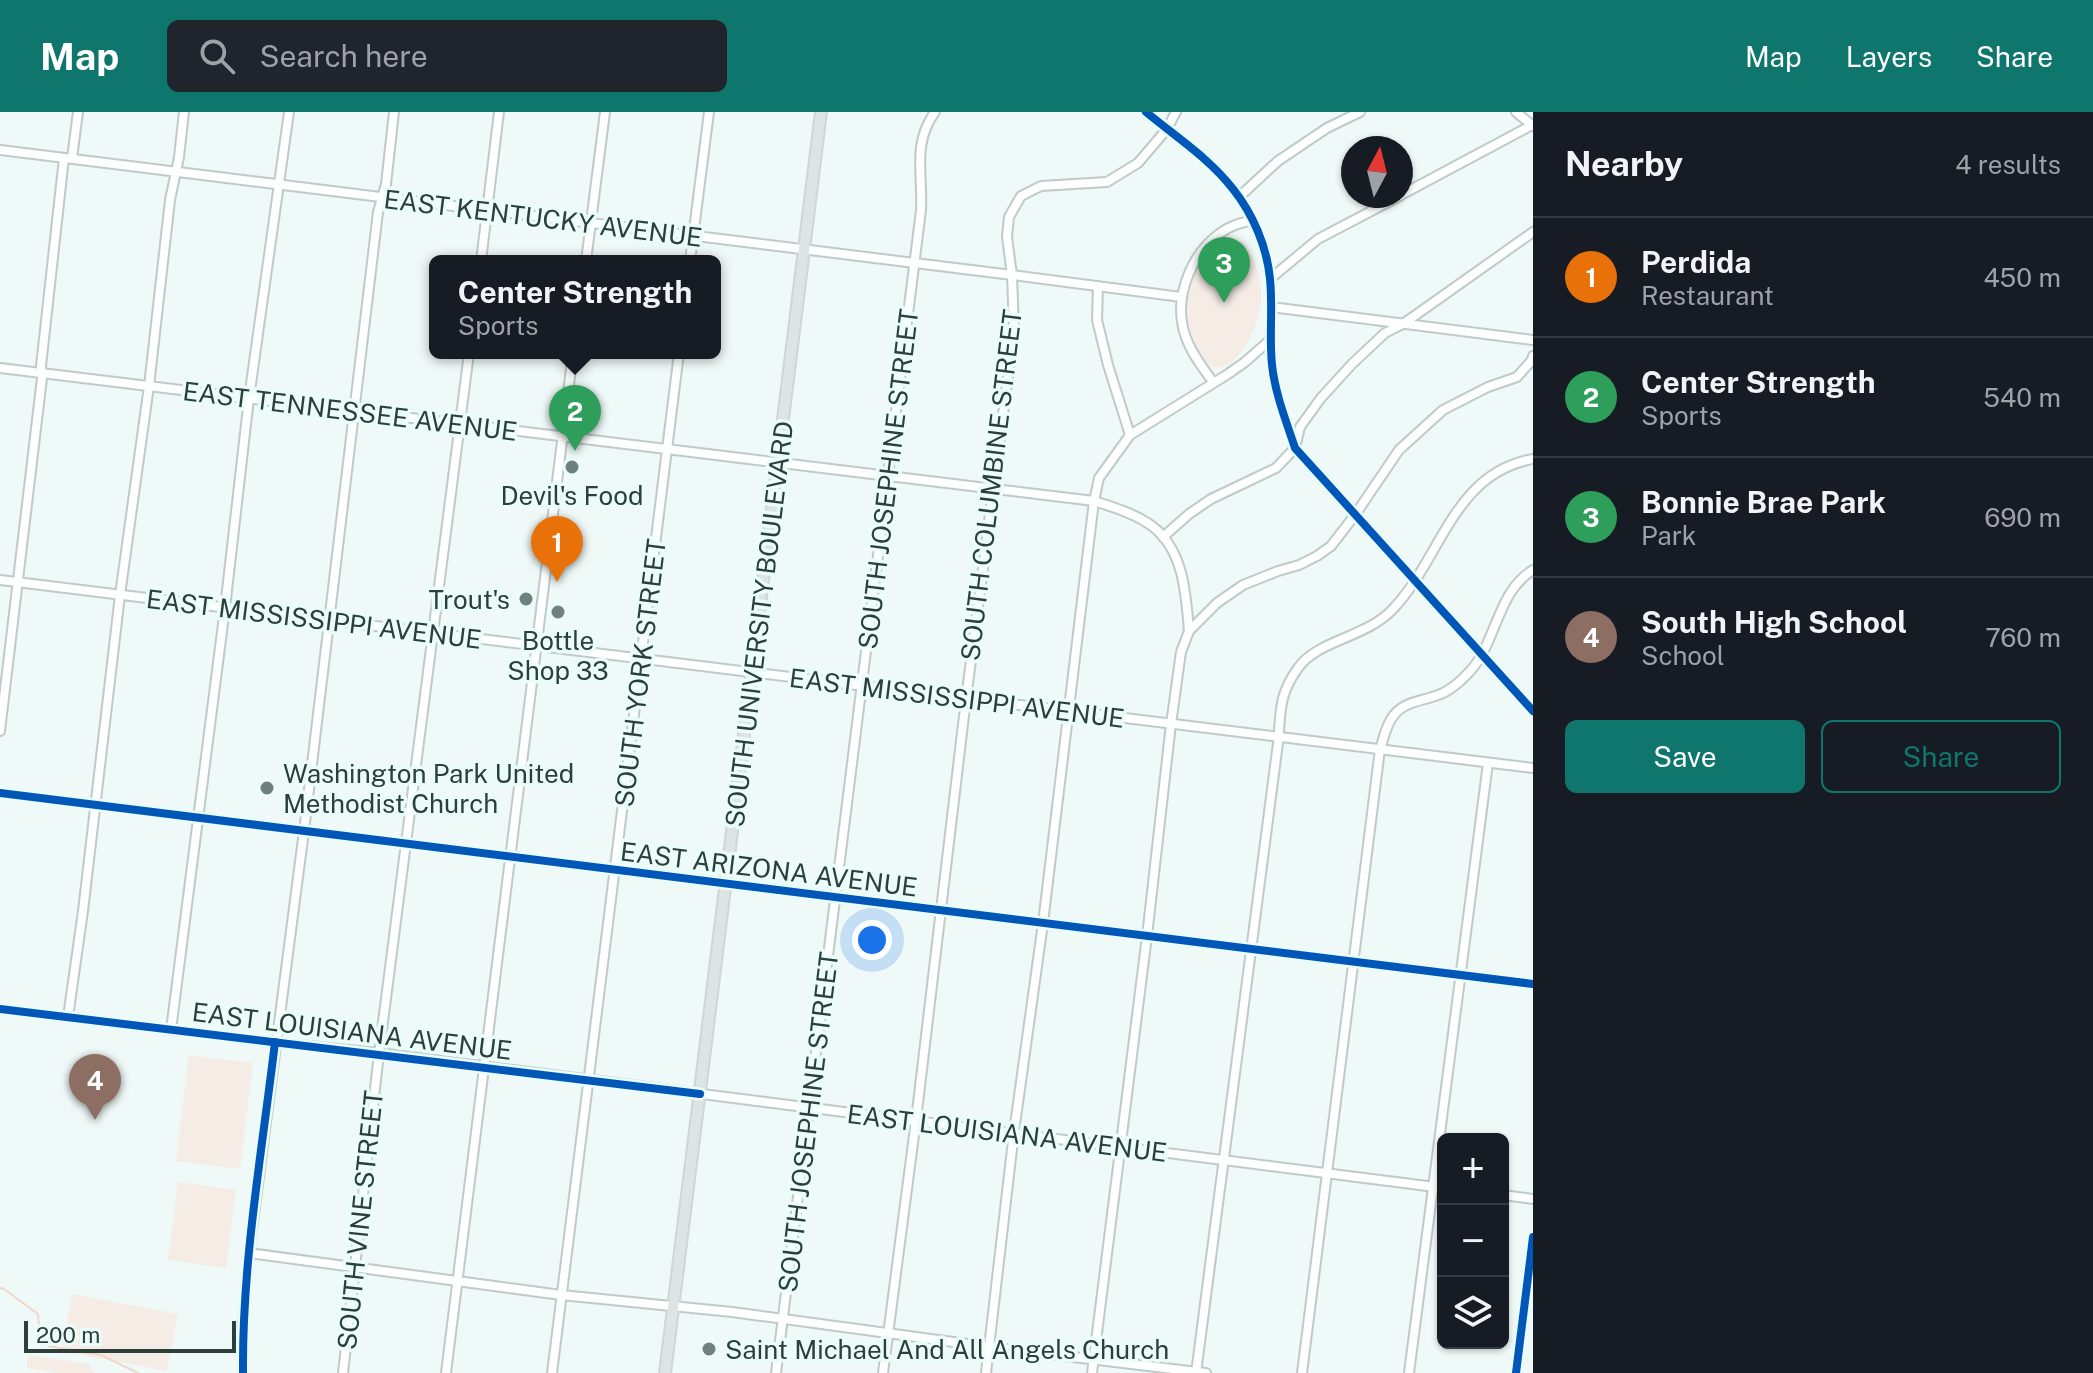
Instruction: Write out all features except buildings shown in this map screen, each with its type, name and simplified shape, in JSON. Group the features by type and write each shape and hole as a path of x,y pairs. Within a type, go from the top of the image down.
{"main road":[{"name":"SOUTH UNIVERSITY BOULEVARD","path":"665,1373 821,112"}],"street":[{"path":"0,731 41,366 68,158 78,112"},
{"path":"68,1017 170,200 184,112"},
{"path":"171,1030 249,398 289,112"},
{"path":"243,1373 249,1253 304,831 378,212 386,184 394,112"},
{"path":"482,255 499,112"},
{"path":"587,255 605,112"},
{"path":"691,255 709,112"},
{"name":"SOUTH JOSEPHINE STREET","path":"776,1373 915,263 922,197 921,140 935,112"},
{"path":"1146,112 1210,163 1239,197 1253,220 1270,279 1272,368 1295,448 1533,711"},
{"name":"SOUTH COLUMBINE STREET","path":"883,1373 1014,329 1007,237 1009,217 1021,196 1041,186 1107,182 1138,163 1167,129 1176,112"},
{"path":"1239,197 1278,161 1327,128 1360,112"},
{"path":"1413,189 1533,126 1516,112"},
{"name":"EAST KENTUCKY AVENUE","path":"0,150 1181,297"},
{"path":"1270,279 1318,239 1377,208"},
{"path":"1213,382 1188,343 1181,320 1181,297 1193,265 1216,236 1238,223 1253,220"},
{"path":"1163,537 1211,499 1276,468 1295,448 1300,427 1321,398 1385,333 1403,324 1533,232"},
{"path":"1098,286 1097,320 1130,435"},
{"path":"1271,307 1533,340"},
{"path":"986,1373 1014,1132 1099,478 1130,435 1245,362 1270,340"},
{"path":"1092,1373 1171,724 1181,652 1189,631 1217,603 1243,585 1299,565 1331,546 1399,450 1443,410 1488,387 1517,377 1533,356"},
{"name":"SOUTH VINE STREET","path":"343,1373 379,1053 468,359"},
{"path":"446,1373 572,359"},
{"name":"SOUTH YORK STREET","path":"552,1373 678,359"},
{"name":"EAST TENNESSEE AVENUE","path":"0,368 1094,501 1134,515 1153,526 1163,537 1179,565 1189,631"},
{"path":"249,1253 561,1295 783,1319 1200,1373 1280,706 1288,684 1300,665 1316,651 1372,627 1392,611 1415,581 1463,502 1483,482 1501,469 1533,459"},
{"path":"1302,1373 1380,749 1394,714 1409,703 1440,695 1471,671 1483,655 1509,592 1533,570"},
{"name":"EAST MISSISSIPPI AVENUE","path":"0,580 1533,768"},
{"path":"1409,1373 1488,763"},
{"name":"EAST ARIZONA AVENUE","path":"0,793 1533,984"},
{"name":"EAST LOUISIANA AVENUE","path":"0,1009 379,1053 1437,1187"},
{"path":"1509,1196 1533,1199"},
{"path":"1516,1373 1533,1237"}],"shaded area":[{"path":"1228,237 1241,241 1249,250 1258,272 1261,298 1257,321 1246,344 1239,355 1221,367 1212,366 1196,346 1187,306 1192,280 1204,255"},
{"path":"189,1055 253,1063 240,1169 176,1161"},
{"path":"178,1182 236,1190 226,1268 168,1260"},
{"path":"72,1294 178,1314 167,1371 61,1351"},
{"path":"28,1355 91,1364 90,1370 95,1373 57,1373 27,1368"}],"waterway":[{"path":"0,1288 38,1314 40,1337 48,1346 101,1355 138,1373"}],"cycle path":[{"path":"1146,112 1224,178 1258,231 1270,279 1273,375 1295,448 1533,711"},
{"path":"0,793 1533,984"},
{"path":"0,1009 700,1094"},
{"path":"243,1373 249,1248 275,1042"},
{"path":"1516,1373 1533,1237"}],"place":[{"name":"Bonnie Brae Park","path":"1224,303"},
{"name":"Center Strength","path":"575,451"},
{"name":"Devil's Food","path":"572,467"},
{"name":"Perdida","path":"557,582"},
{"name":"Trout's","path":"526,599"},
{"name":"Bottle Shop 33","path":"558,612"},
{"name":"Washington Park United Methodist Church","path":"267,788"},
{"name":"South High School","path":"95,1120"},
{"name":"Saint Michael And All Angels Church","path":"709,1349"}]}
